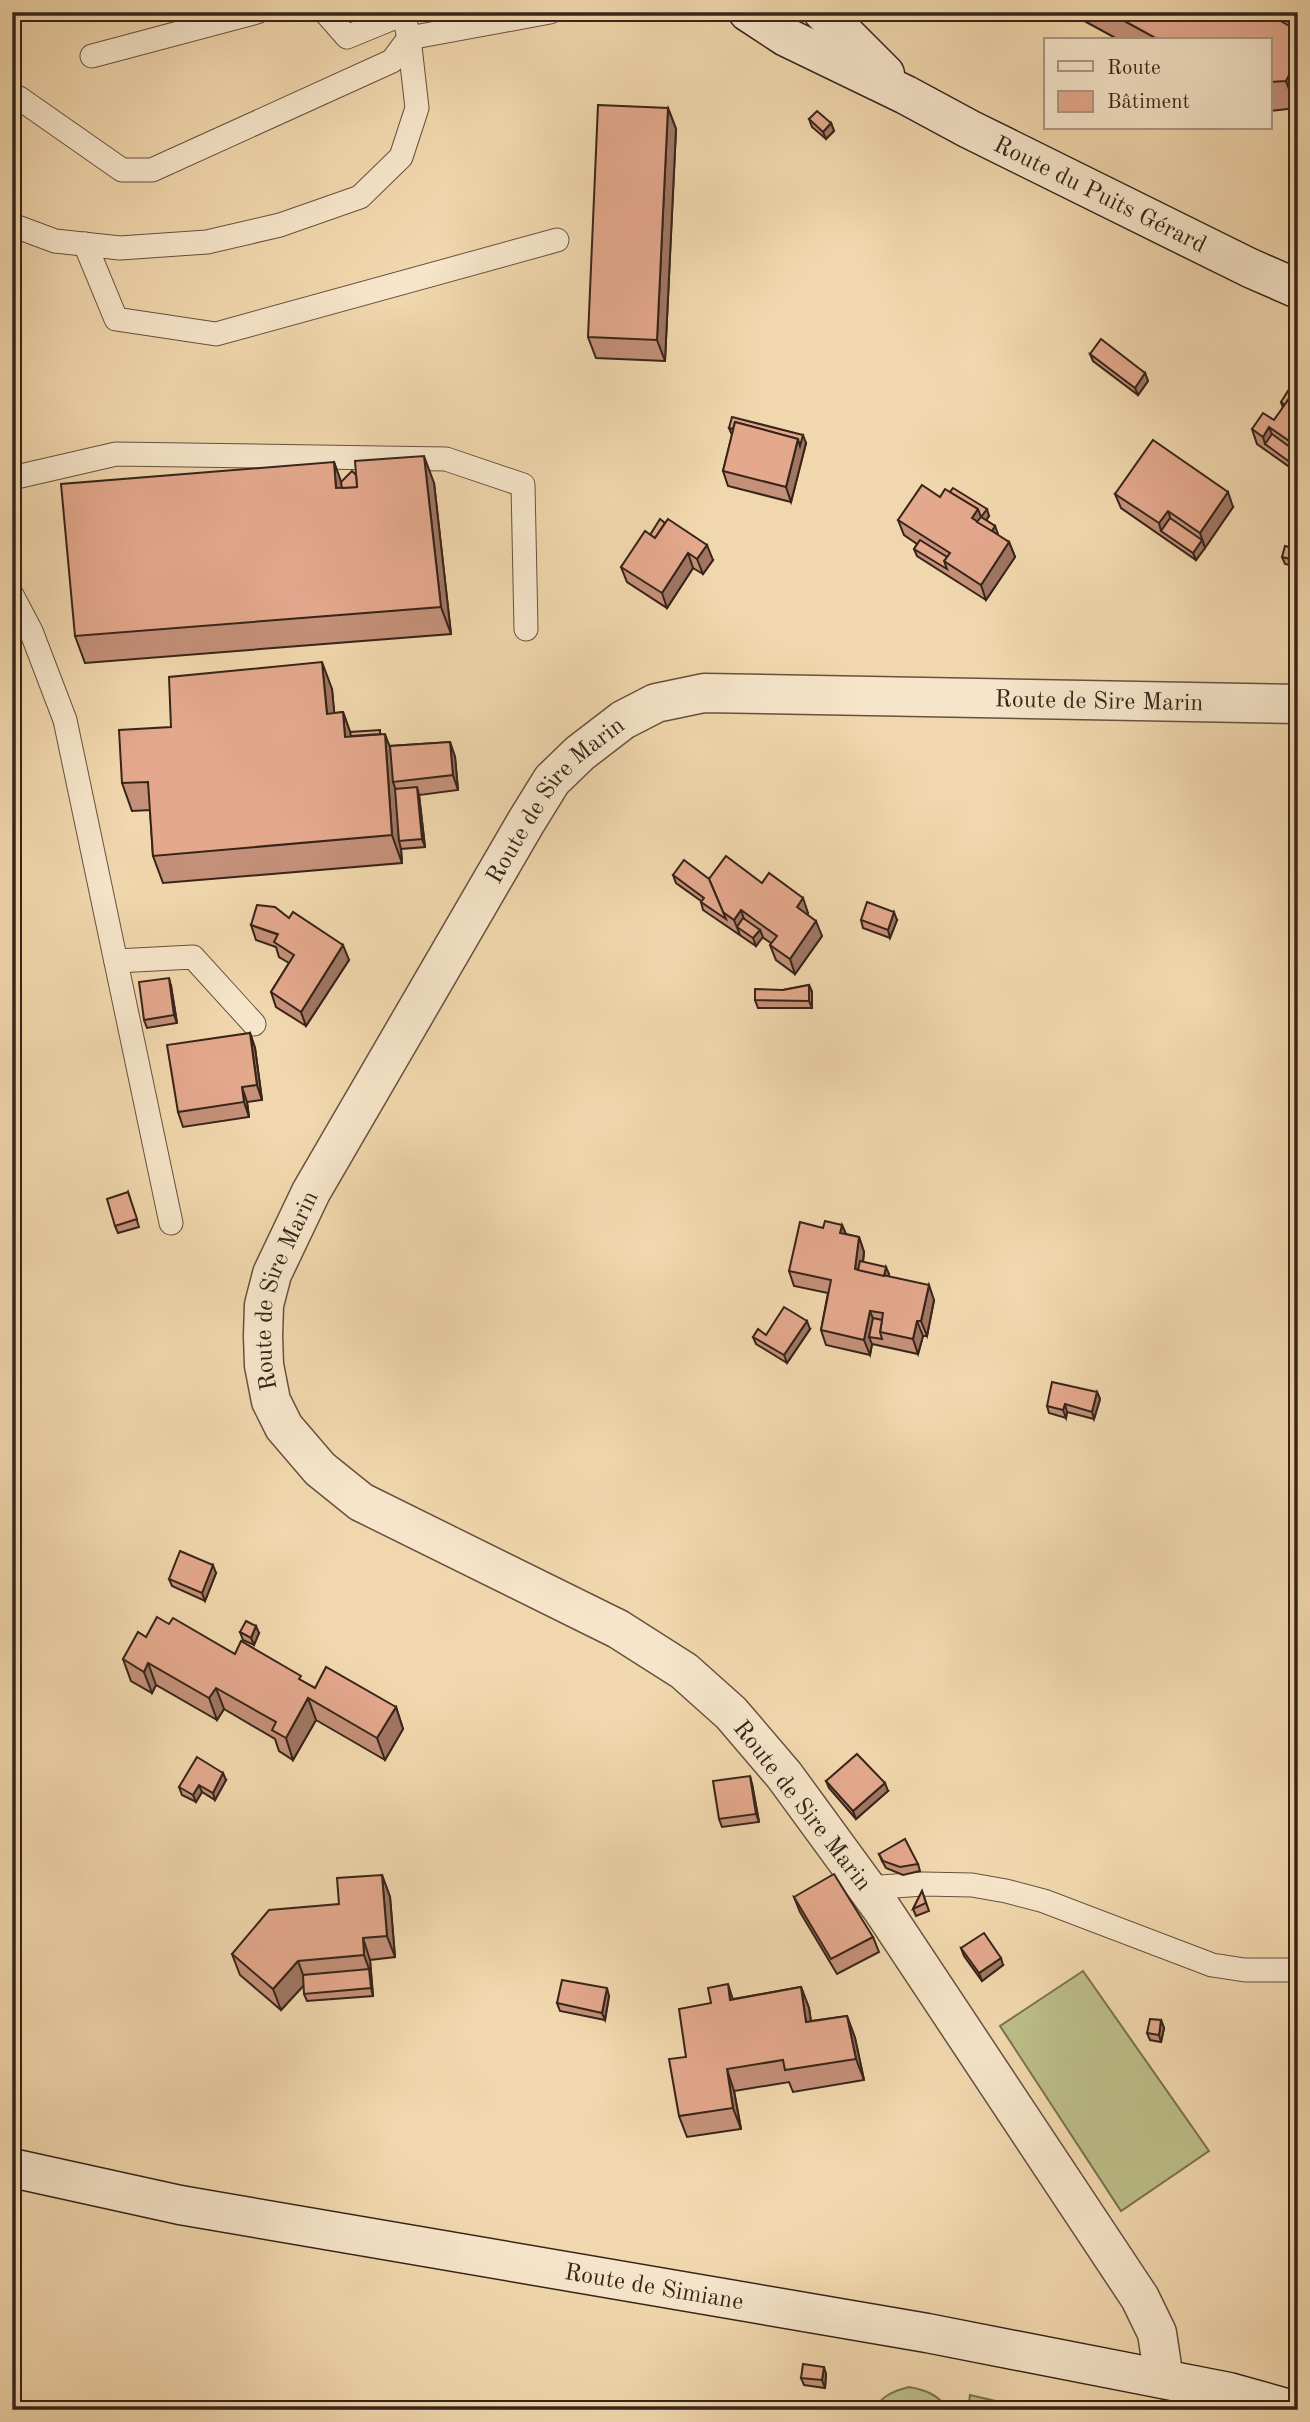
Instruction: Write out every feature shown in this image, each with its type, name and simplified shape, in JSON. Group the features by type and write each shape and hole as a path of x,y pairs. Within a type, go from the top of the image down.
{"street":[{"name":"Route du Puits Gérard","path":"748,12 786,37 906,95 969,130 1298,289"},
{"name":"Route du Puits Gérard","path":"822,12 906,95"},
{"name":"Route de Sire Marin","path":"1164,2379 1157,2333 1140,2298 867,1888 784,1775 732,1713 684,1671 618,1629 361,1502 320,1469 284,1427 271,1401 264,1366 264,1305 272,1274 311,1192 532,811 552,780 580,753 623,720 656,703 704,693 1298,704"},
{"name":"Route de Simiane","path":"12,2168 180,2205 915,2331 1229,2392 1293,2410"}],"lane":[{"path":"92,56 257,12"},
{"path":"12,225 55,241 120,248 207,243 280,225 360,197 401,157 418,108 409,38 403,13 347,37 325,12"},
{"path":"12,96 19,97 122,170 152,170 392,61 409,38 550,12"},
{"path":"85,244 116,319 216,334 557,240"},
{"path":"12,478 116,454 446,458 523,485 526,629"},
{"path":"12,595 31,631 65,720 171,1223"},
{"path":"116,961 193,957 254,1024"},
{"path":"867,1888 923,1884 972,1885 1006,1891 1044,1901 1212,1965 1245,1970 1298,1970"}],"green space":[{"path":"1083,1971 1209,2151 1121,2211 1000,2026"},
{"path":"909,2387 931,2394 948,2410 873,2410 888,2395"},
{"path":"970,2395 1034,2410 968,2410"}],"building":[{"path":"1108,12 1281,12 1277,19 1298,31 1298,58 1286,81 1272,82 1272,38 1155,38"},
{"path":"598,105 668,108 657,340 588,337"},
{"path":"817,111 831,123 823,132 809,119"},
{"path":"1101,339 1145,373 1135,388 1090,354"},
{"path":"1293,383 1298,387 1298,407 1288,400 1285,405 1281,402"},
{"path":"1288,400 1298,407 1298,447 1269,427 1263,437 1252,429 1263,413 1274,420"},
{"path":"732,417 803,435 800,446 798,439 735,422 733,429 729,428"},
{"path":"735,422 798,439 786,487 723,471"},
{"path":"1272,434 1298,453 1298,468 1265,444"},
{"path":"1153,440 1228,492 1200,533 1168,511 1159,523 1115,494"},
{"path":"424,456 441,607 75,636 61,484 334,462 336,488 357,487 355,461"},
{"path":"352,471 356,475 357,487 342,488 341,482"},
{"path":"922,485 940,497 945,489 978,509 972,518 1009,542 981,585 944,561 950,553 898,520"},
{"path":"953,488 987,509 981,517 978,509 950,492"},
{"path":"981,517 995,526 992,531 977,522"},
{"path":"1170,518 1202,540 1193,553 1161,531"},
{"path":"660,519 665,523 655,538 650,535"},
{"path":"668,519 707,545 697,559 688,553 662,593 621,567 645,531 655,538"},
{"path":"920,540 947,557 944,561 947,569 914,549"},
{"path":"1285,546 1298,549 1298,561 1282,557"},
{"path":"322,662 327,714 343,712 345,737 385,734 392,835 153,856 148,782 122,783 119,730 171,727 169,677"},
{"path":"380,730 380,734 351,736 350,732"},
{"path":"450,742 453,775 393,782 390,746"},
{"path":"417,787 422,839 399,841 395,789"},
{"path":"726,856 762,883 769,873 803,898 797,907 816,921 790,959 770,945 777,936 741,910 734,920 723,912 709,879"},
{"path":"684,860 709,879 726,919 701,902 704,898 673,875"},
{"path":"867,902 894,912 888,930 861,920"},
{"path":"257,905 275,907 289,918 293,912 343,945 301,1012 271,992 294,955 274,942 278,934 251,925"},
{"path":"743,918 760,930 753,938 737,927"},
{"path":"169,978 174,1015 144,1020 139,982"},
{"path":"809,985 809,1001 755,1000 755,989 783,990"},
{"path":"250,1033 257,1085 242,1087 244,1102 178,1112 167,1045"},
{"path":"128,1192 137,1219 115,1226 107,1199"},
{"path":"825,1221 842,1225 840,1233 859,1237 855,1269 929,1285 921,1321 917,1321 913,1339 880,1332 883,1313 870,1311 864,1340 821,1330 831,1280 789,1271 800,1222 823,1228"},
{"path":"860,1261 886,1267 884,1276 858,1270"},
{"path":"784,1307 807,1321 784,1355 753,1337 758,1329 766,1335"},
{"path":"873,1318 882,1320 882,1339 869,1337"},
{"path":"1052,1382 1097,1392 1092,1412 1065,1404 1063,1410 1047,1406"},
{"path":"180,1551 213,1565 202,1593 169,1579"},
{"path":"157,1617 169,1624 173,1618 235,1654 241,1641 301,1676 299,1679 315,1688 326,1667 396,1707 377,1738 308,1698 286,1738 272,1730 276,1722 216,1688 209,1698 148,1663 144,1672 123,1659 138,1632 146,1637"},
{"path":"246,1621 256,1626 251,1638 240,1632"},
{"path":"857,1754 885,1783 853,1811 826,1781"},
{"path":"197,1757 223,1773 213,1793 199,1785 193,1795 179,1787"},
{"path":"750,1776 756,1814 719,1819 713,1781"},
{"path":"905,1839 918,1864 900,1867 883,1861 879,1854"},
{"path":"834,1874 873,1937 831,1959 794,1897"},
{"path":"382,1875 387,1936 363,1938 364,1955 298,1961 273,1989 232,1954 269,1910 339,1904 337,1878"},
{"path":"922,1891 926,1903 913,1909"},
{"path":"984,1933 1001,1958 979,1973 961,1948"},
{"path":"369,1969 371,1988 304,1994 303,1975"},
{"path":"562,1980 607,1988 602,2013 557,2003"},
{"path":"728,1984 730,2000 801,1987 806,2022 847,2016 856,2059 785,2070 783,2060 727,2069 733,2108 679,2116 669,2059 686,2057 679,2009 711,2003 708,1988"},
{"path":"1150,2019 1161,2020 1159,2035 1147,2033"},
{"path":"803,2364 824,2367 822,2380 801,2378"}]}
